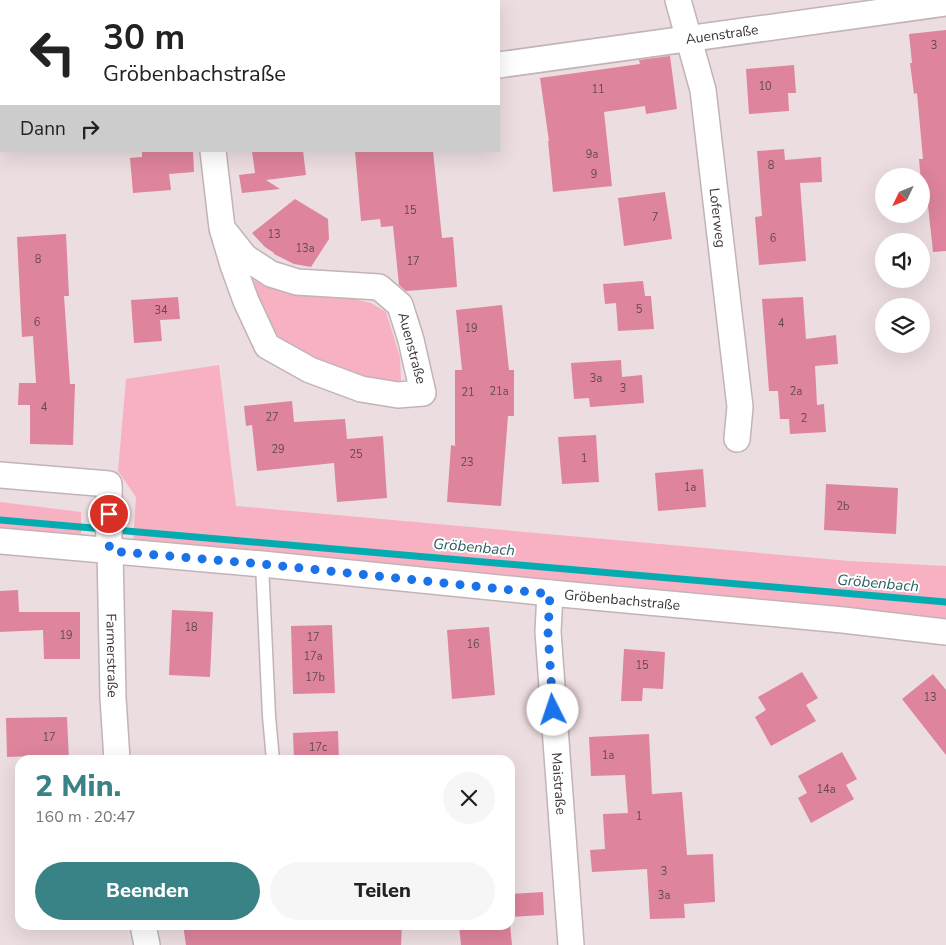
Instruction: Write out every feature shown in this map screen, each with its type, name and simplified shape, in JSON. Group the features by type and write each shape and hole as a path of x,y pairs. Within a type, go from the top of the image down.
{"street":[{"name":"Loferweg","path":"678,0 703,90 740,407 737,439"},
{"name":"Auenstraße","path":"500,65 946,3"},
{"name":"Auenstraße","path":"213,152 222,228 246,301 267,346 310,370 361,389 398,395 423,392 411,340 400,305 379,287 297,282 271,274 245,257 222,228"},
{"path":"0,474 109,484 109,526"},
{"name":"Gröbenbachstraße","path":"0,541 109,526 262,564 550,594 843,620 946,632"},
{"name":"Farmerstraße","path":"109,526 113,698 117,755"},
{"name":"Maistraße","path":"550,594 548,632 571,945"},
{"path":"144,930 147,945"}],"lane":[{"path":"262,564 273,755"}],"shaded area":[{"path":"253,280 287,292 354,299 371,303 386,312 400,357 401,380 390,390 302,357 279,337 261,315 249,294"},
{"path":"219,365 236,506 849,561 946,566 946,626 133,543 136,497 118,471 126,379"},
{"path":"0,502 81,512 81,540 0,533"}],"building":[{"path":"946,30 946,251 933,252 930,223 930,168 920,168 919,159 923,159 917,93 914,94 910,63 912,63 909,34"},
{"path":"670,56 677,109 646,114 645,106 604,112 612,186 553,192 549,141 540,78 640,64 639,60"},
{"path":"794,65 796,93 788,93 789,111 749,114 746,69"},
{"path":"784,149 785,160 821,157 822,182 800,183 806,261 759,265 755,217 762,216 757,151"},
{"path":"142,152 193,152 194,172 169,174 171,190 133,193 130,158 142,157"},
{"path":"252,152 303,152 306,175 266,180 280,189 242,193 239,175 255,173"},
{"path":"355,152 433,152 442,238 453,237 457,287 406,291 399,285 393,226 381,227 380,219 361,221"},
{"path":"665,192 672,239 624,246 618,198"},
{"path":"295,199 328,219 329,239 311,267 294,264 274,254 252,233"},
{"path":"66,234 69,296 64,296 70,384 75,384 73,445 30,444 30,405 18,405 19,383 36,383 33,336 22,337 17,237"},
{"path":"643,281 645,296 651,296 654,329 618,331 616,303 605,304 603,284"},
{"path":"178,297 180,319 160,320 162,341 134,343 131,300"},
{"path":"803,297 806,339 836,335 838,364 815,366 817,405 824,404 826,432 790,434 789,419 780,419 778,391 769,391 762,299"},
{"path":"502,305 509,370 514,370 514,416 508,416 501,506 447,502 451,445 455,446 455,370 462,370 456,310"},
{"path":"621,360 622,377 642,375 644,403 590,407 589,398 574,399 571,363"},
{"path":"292,401 294,422 345,419 347,439 383,436 387,498 337,502 334,463 257,471 252,425 246,426 244,406"},
{"path":"596,435 599,482 562,484 558,437"},
{"path":"703,469 706,507 658,511 655,473"},
{"path":"826,484 898,488 896,534 824,530"},
{"path":"18,590 19,612 80,612 80,659 44,659 43,630 0,632 0,591"},
{"path":"172,610 213,612 210,677 169,675"},
{"path":"332,625 335,693 293,694 291,626"},
{"path":"489,627 495,695 452,699 447,630"},
{"path":"624,649 665,652 663,689 643,688 642,701 621,701"},
{"path":"802,672 818,698 806,705 816,721 771,746 755,717 766,710 758,697"},
{"path":"933,674 946,690 946,755 902,699"},
{"path":"67,717 69,755 15,755 15,757 7,757 6,718"},
{"path":"338,731 339,755 294,755 293,733"},
{"path":"649,734 652,794 682,792 687,855 713,854 715,902 684,904 685,918 650,919 647,869 592,872 590,850 605,849 603,814 628,813 625,775 591,776 589,737"},
{"path":"842,752 857,779 846,785 854,799 811,823 798,798 807,793 798,776"},
{"path":"543,892 544,915 515,917 515,894"},
{"path":"184,930 402,930 401,945 186,945"},
{"path":"460,930 510,930 512,945 461,945"}],"waterway":[{"name":"Gröbenbach","path":"0,520 946,602"}],"route":[{"path":"109,514 108,537 110,551 262,564 550,594 548,632 553,710"}]}
